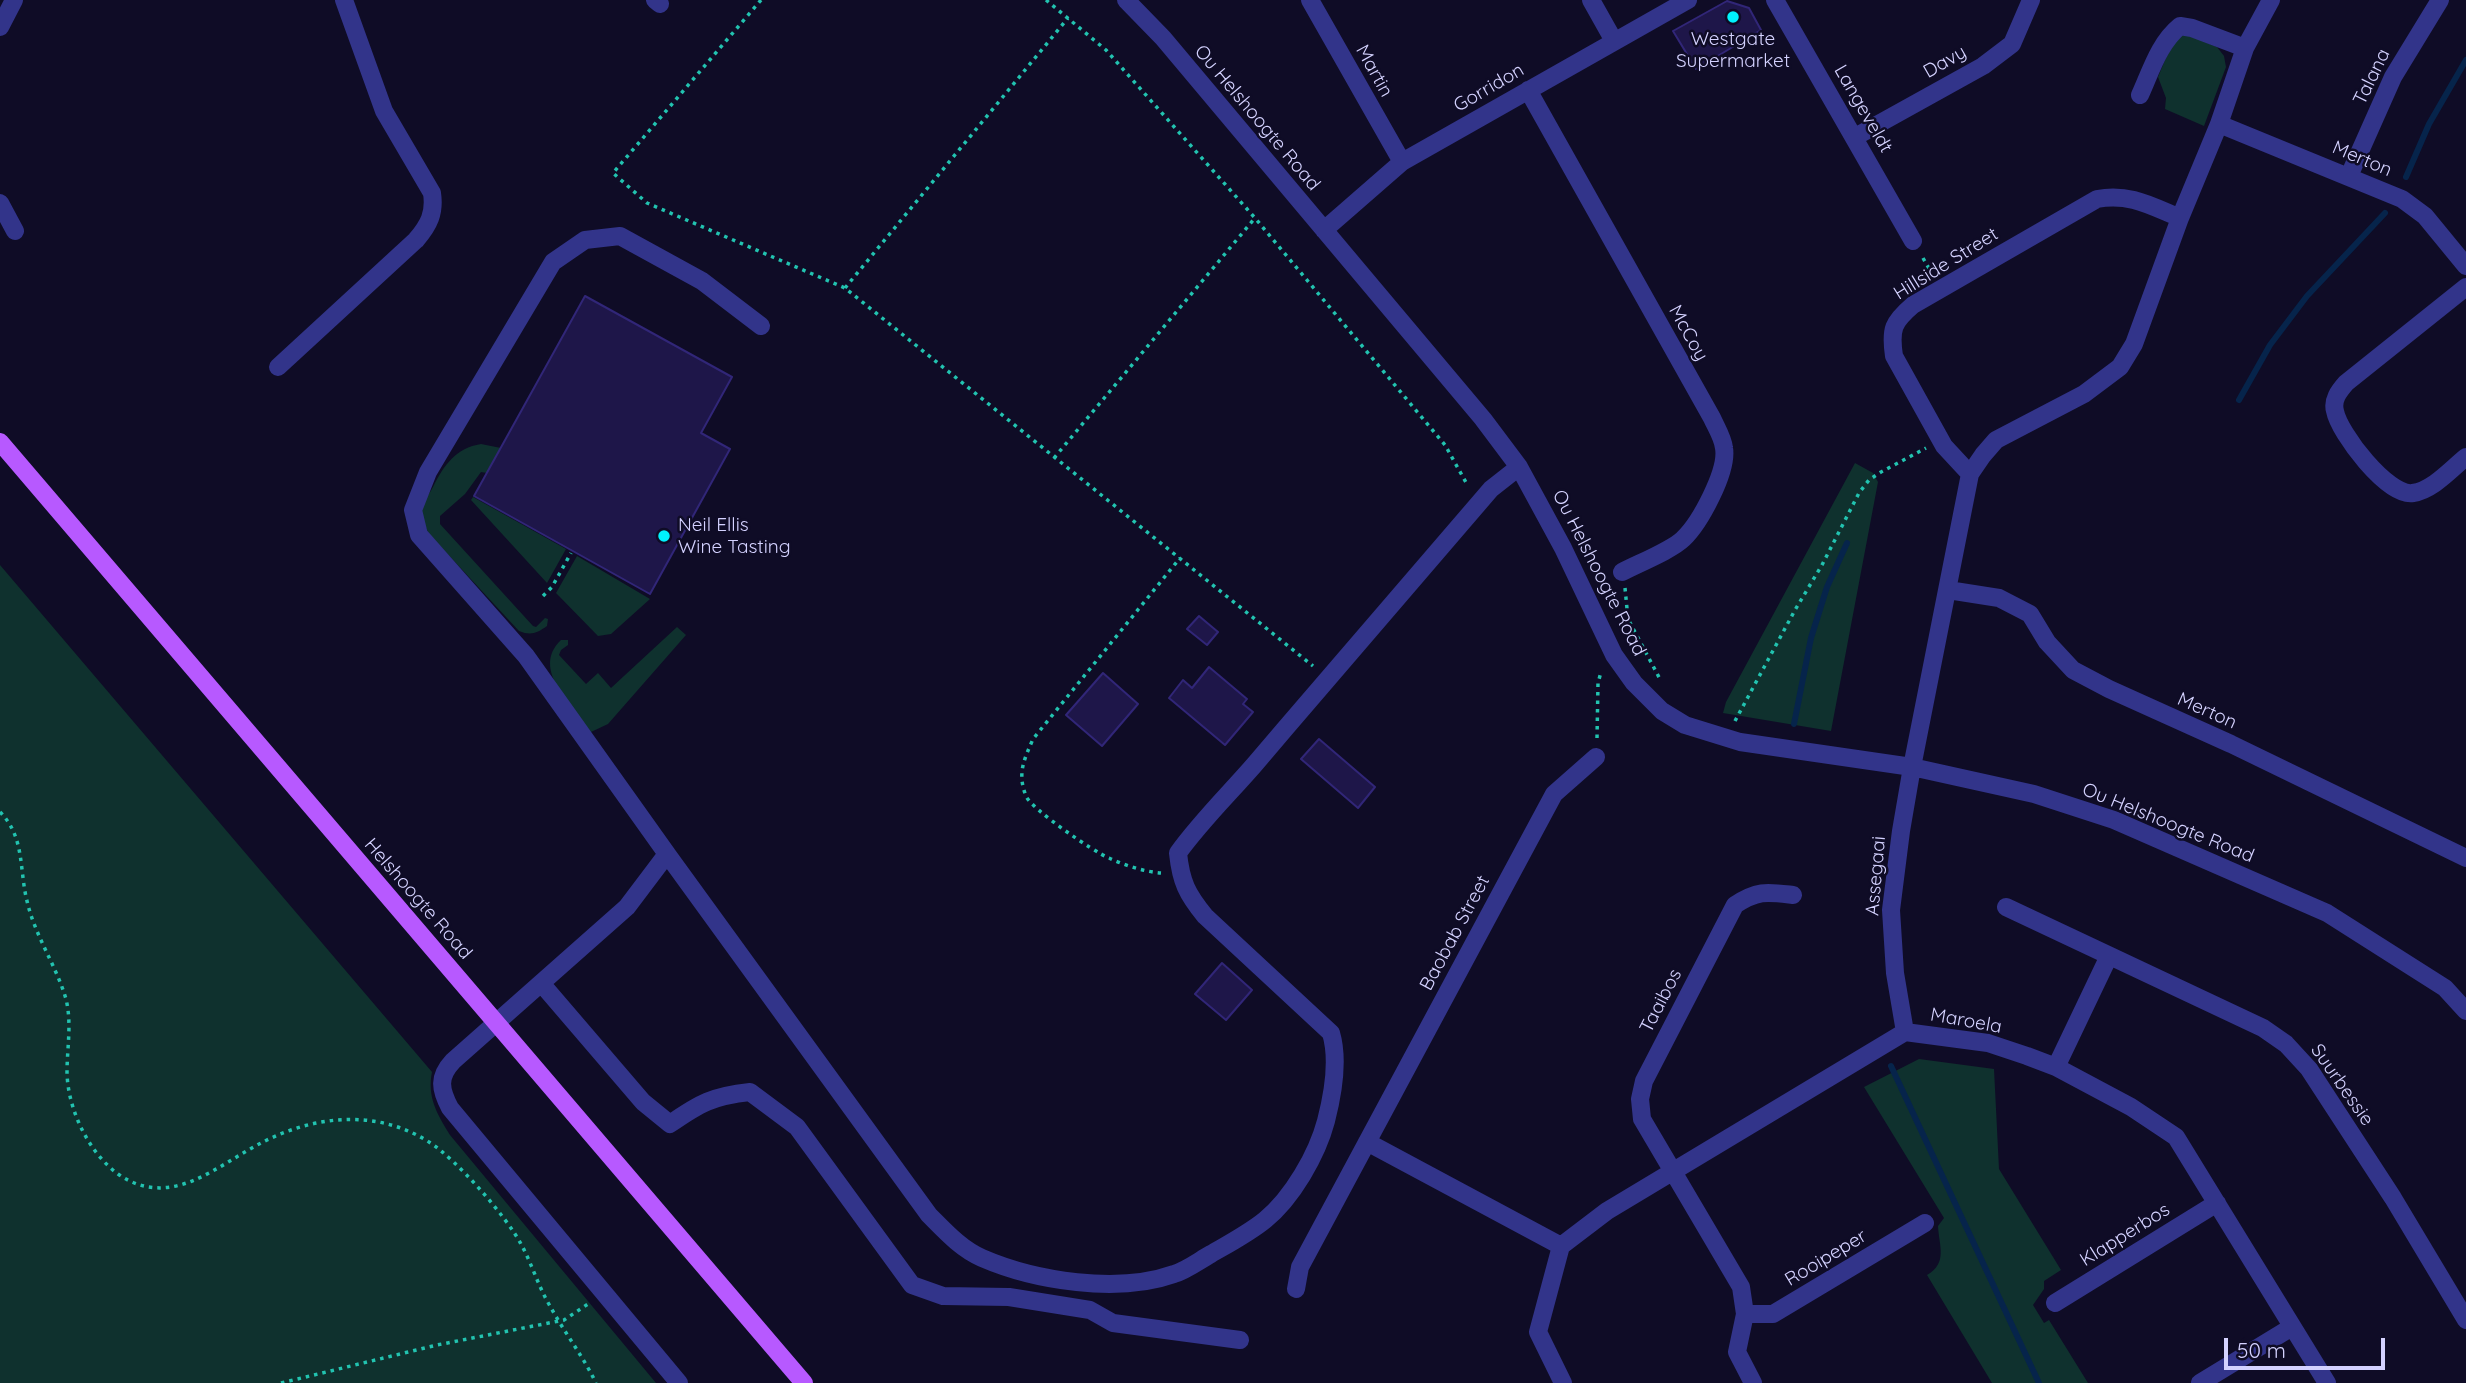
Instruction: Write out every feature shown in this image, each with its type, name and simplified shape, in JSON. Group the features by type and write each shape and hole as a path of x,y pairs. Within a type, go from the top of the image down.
{"main road":[{"name":"Helshoogte Road","path":"0,442 804,1383"}],"street":[{"path":"0,27 13,0"},
{"path":"278,367 416,240 430,223 434,206 432,193 384,111 344,0"},
{"name":"Ou Helshoogte Road","path":"1126,0 1163,38 1483,419 1519,467 1563,548 1614,655 1634,683 1662,711 1685,724 1740,742 1912,767 2034,794 2114,820 2327,913 2445,988 2466,1011"},
{"name":"Martin","path":"1310,0 1402,162"},
{"path":"1591,0 1614,41"},
{"name":"Gorridon","path":"1324,230 1402,162 1688,0"},
{"name":"Langeveldt","path":"1775,0 1913,241"},
{"name":"Davy","path":"1855,137 1983,66 2012,44 2031,0"},
{"path":"1912,767 1970,474 1996,440 2084,394 2120,367 2134,344 2180,218 2219,124 2245,48 2271,0"},
{"name":"Talana","path":"2349,176 2393,77 2440,0"},
{"path":"2140,95 2162,46 2180,26 2245,48"},
{"name":"McCoy","path":"1528,90 1712,418 1724,447 1723,467 1712,492 1697,521 1682,541 1622,572"},
{"name":"Merton","path":"2219,124 2402,199 2425,216 2466,266"},
{"name":"Hillside Street","path":"1970,474 1944,446 1894,356 1892,340 1899,317 1913,305 2097,199 2116,195 2137,200 2180,218"},
{"path":"0,203 15,231"},
{"path":"761,326 702,281 620,236 585,240 553,262 428,472 413,510 419,535 526,656 929,1215 953,1240 981,1258 1040,1278 1124,1284 1174,1274 1234,1241 1267,1218 1300,1179 1322,1136 1329,1109 1335,1048 1331,1033 1205,916 1187,894 1180,873 1178,853 1491,489 1519,467"},
{"path":"2466,287 2346,383 2337,393 2334,408 2339,424 2382,480 2407,493 2416,493 2431,485 2466,457"},
{"name":"Merton","path":"1948,590 1999,598 2030,614 2047,642 2073,670 2466,858"},
{"name":"Baobab Street","path":"1296,1289 1300,1267 1554,794 1597,757"},
{"name":"Assegaai","path":"1905,1032 1895,974 1891,910 1912,767"},
{"path":"667,855 627,907 446,1069 441,1079 444,1096 450,1108 679,1383"},
{"name":"Taaibos","path":"1745,1314 1741,1287 1642,1119 1640,1099 1644,1081 1735,905 1752,894 1772,892 1793,895"},
{"name":"Suurbessie","path":"2006,907 2263,1028 2286,1044 2309,1069 2347,1127 2466,1320"},
{"path":"2056,1067 2109,956"},
{"path":"541,983 643,1102 670,1124 691,1109 719,1096 750,1092 797,1127 912,1285 943,1296 1009,1297 1090,1310 1113,1323 1240,1340"},
{"name":"Ou Helshoogte Road","path":"2445,988 2466,993"},
{"name":"Maroela","path":"1561,1246 1607,1211 1905,1032 1988,1044 2056,1067 2131,1107 2176,1137 2327,1383"},
{"path":"1367,1142 1561,1246 1538,1332 1563,1383"},
{"name":"Klapperbos","path":"2055,1303 2217,1203"},
{"name":"Rooipeper","path":"1745,1314 1773,1314 1925,1223"},
{"path":"1745,1314 1737,1352 1753,1383"},
{"path":"2200,1383 2292,1327"}],"path":[{"path":"761,0 614,173 647,203 845,288 1327,678"},
{"path":"1046,0 1106,50 1255,218 1445,445 1468,482 1471,513"},
{"path":"845,288 1068,18"},
{"path":"1054,458 1255,218"},
{"path":"1913,241 1940,289"},
{"path":"1735,721 1859,493 1881,472 1940,439"},
{"path":"543,596 552,587 571,553"},
{"path":"1180,558 1033,739 1021,767 1027,799 1056,824 1107,858 1153,873 1180,873"},
{"path":"1622,572 1628,618 1663,686"},
{"path":"1633,644 1639,640"},
{"path":"1597,757 1598,683 1604,662"},
{"path":"0,812 18,839 31,917 61,982 70,1024 67,1073 73,1104 88,1139 106,1164 145,1187 169,1188 200,1178 281,1133 325,1120 365,1120 404,1128 431,1143 451,1160 507,1221 529,1259 534,1276 596,1383"},
{"path":"281,1383 437,1345 559,1321 605,1294"}],"green space":[{"path":"2187,34 2217,47 2224,56 2226,67 2204,126 2165,109 2166,98 2158,77 2170,48 2181,35"},
{"path":"481,444 501,448 487,473 481,472 465,494 440,516 440,524 533,626 536,627 545,618 548,619 547,626 534,633 519,631 429,534 423,521 423,504 446,465 464,449"},
{"path":"1855,463 1873,473 1878,482 1831,731 1723,713 1726,702"},
{"path":"473,497 566,549 547,583 471,500"},
{"path":"577,556 650,599 611,634 598,636 556,593"},
{"path":"0,565 432,1072 432,1097 450,1135 656,1383 0,1383"},
{"path":"677,627 686,635 608,724 591,732 565,700 552,675 550,663 553,651 561,640 568,640 568,645 559,655 586,684 598,673 611,688"},
{"path":"1919,1059 1994,1069 1999,1169 2061,1270 2044,1281 2044,1289 2033,1305 2044,1323 2049,1320 2088,1383 1992,1383 1927,1275 1934,1270 1940,1259 1938,1226 1944,1218 1864,1087"}],"building":[{"path":"1727,1 1749,8 1761,30 1696,69 1673,31"},
{"path":"585,296 732,377 701,433 730,449 650,594 474,496"},
{"path":"1199,616 1218,632 1207,645 1187,629"},
{"path":"1209,667 1247,699 1243,704 1253,712 1225,745 1169,698 1183,680 1192,688"},
{"path":"1103,673 1138,704 1102,746 1066,715"},
{"path":"1319,739 1375,787 1358,808 1301,759"},
{"path":"1222,963 1252,990 1226,1020 1195,994"}],"waterway":[{"path":"2406,177 2429,124 2466,60"},
{"path":"2239,400 2270,345 2307,296 2385,213"},
{"path":"1794,724 1811,638 1827,587 1847,543"},
{"path":"1891,1066 2039,1383"}],"place":[{"name":"Westgate Supermarket","path":"1733,17"},
{"name":"Neil Ellis Wine Tasting","path":"664,536"}]}
